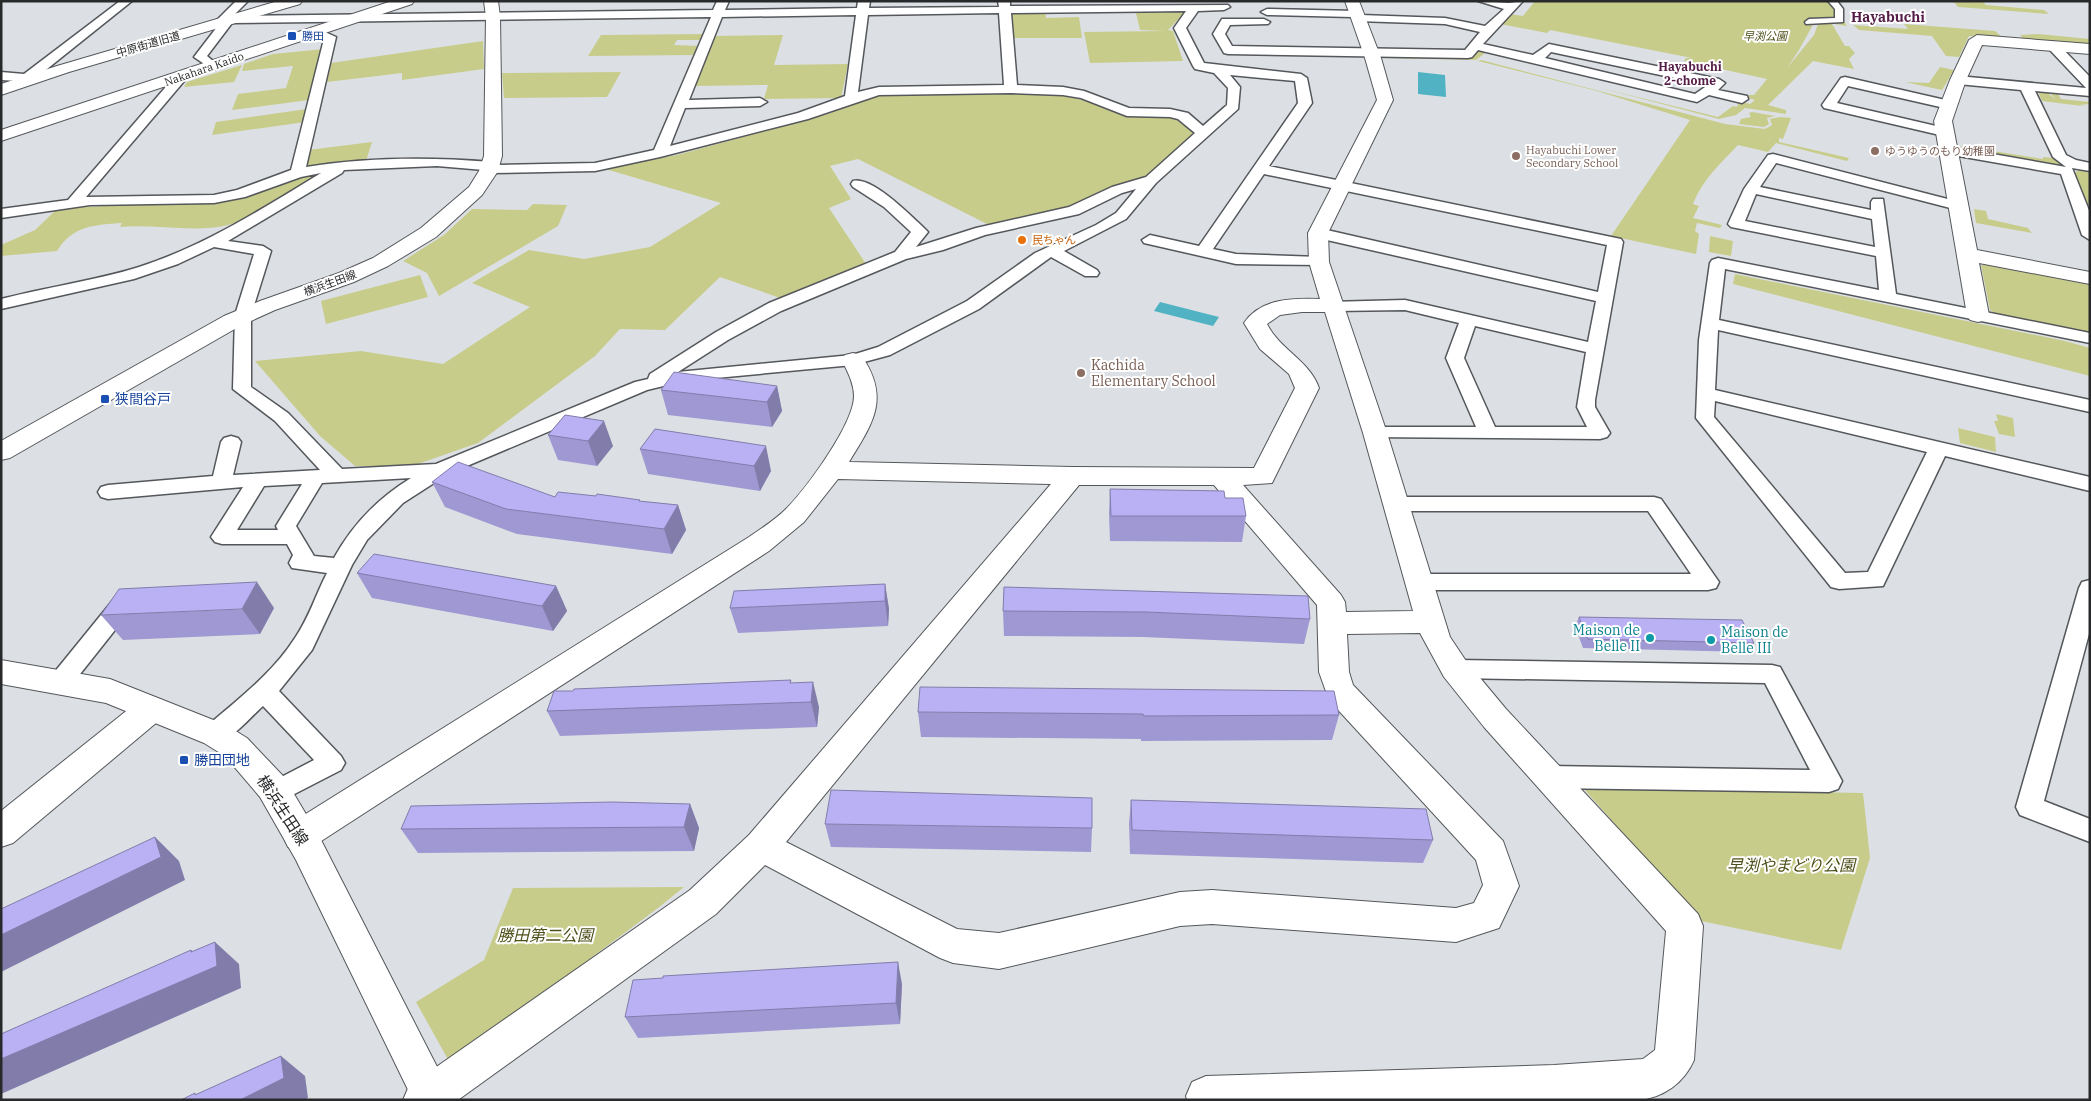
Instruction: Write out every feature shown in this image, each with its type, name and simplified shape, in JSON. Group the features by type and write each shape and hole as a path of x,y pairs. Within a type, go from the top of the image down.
{"street":[{"path":"1,76 26,80 127,1"},
{"path":"213,66 200,57 224,22 243,1"},
{"name":"中原街道旧道","path":"1,88 295,1"},
{"name":"Nakahara Kaido","path":"1,136 407,1"},
{"path":"570,16 580,1"},
{"path":"660,153 723,1"},
{"path":"1266,16 1281,1"},
{"path":"1482,1 1515,4"},
{"path":"1808,22 1840,20 1839,9 1832,1"},
{"path":"1488,30 1445,21 1355,11 1266,16 1226,21 1219,34 1228,50 1371,54 1468,54 1478,46 1488,30 1515,4"},
{"path":"1004,5 1010,89"},
{"path":"224,22 352,20 492,9 570,16 718,14 863,6 1195,7 1216,5"},
{"path":"851,97 863,6"},
{"path":"1195,7 1180,28 1199,66 1218,70 1300,78 1305,103 1202,252"},
{"path":"492,9 492,168"},
{"path":"1206,1098 1554,1085 1650,1079 1674,1060 1684,926 1495,718 1456,669 1436,639 1375,433 1334,306 1318,248 1340,186 1385,100 1355,11"},
{"path":"1266,16 1270,51"},
{"path":"298,173 330,37 316,32"},
{"path":"1978,315 1969,255 1943,121 1958,80 1977,40 2090,49"},
{"path":"1478,46 1535,60 1697,98 1719,83 1549,48 1535,60"},
{"path":"2054,46 2090,85"},
{"path":"214,734 263,690 297,655 314,627 340,566 359,533 385,506 415,483 441,469 646,385 684,376 853,360 884,351 973,305 1041,256 1101,228 1131,206 1151,180 1233,106 1234,87 1218,70"},
{"path":"72,204 181,77"},
{"path":"1958,80 2090,92"},
{"path":"1949,106 1845,82 1829,105 1946,141 2067,171 2086,167"},
{"path":"2026,86 2060,157 2072,164 2086,167"},
{"path":"1,214 72,204 120,200 214,199 240,194 298,173 346,165 437,162 492,168 595,167 660,153 823,111 851,97 880,91 1010,89 1063,91 1084,95 1127,112 1183,116 1204,134"},
{"path":"1707,91 1742,99"},
{"path":"681,104 760,102"},
{"path":"1882,253 1736,224 1751,188 1773,158 1878,187 1958,206"},
{"path":"1,304 145,271 215,243 268,214 346,165"},
{"name":"横浜生田線","path":"1,452 243,315 359,273 418,241 464,202 486,179 492,168"},
{"path":"1260,169 1616,242 1603,298 1586,407 1600,433 1375,433"},
{"path":"2067,171 2090,235"},
{"path":"646,385 722,336 775,307 901,255 937,247 981,231 1074,211 1117,190 1151,180"},
{"path":"858,184 889,204 920,232 901,255"},
{"path":"1878,187 1878,216 1888,298"},
{"path":"1751,188 1878,216"},
{"path":"1101,228 1120,233"},
{"path":"1150,240 1236,259 1318,248 1603,298"},
{"path":"215,243 263,251 243,315 242,389 259,398 281,415 337,476"},
{"path":"1052,251 1091,273"},
{"path":"1969,255 2090,278"},
{"path":"1939,448 1875,580 1839,581 1705,418 1710,323 1718,263 2090,338"},
{"path":"830,470 1072,476 1263,477 1307,388 1305,378 1299,370 1270,347 1254,324 1272,308 1284,305 1405,305 1595,349"},
{"path":"1469,320 1455,358 1488,434"},
{"path":"1710,323 2090,406"},
{"path":"300,836 759,544 796,516 830,470 860,422 866,399 865,383 853,360"},
{"path":"1706,393 2090,484"},
{"path":"221,482 230,442"},
{"path":"108,492 221,482 441,469"},
{"path":"429,1098 703,902 761,846 1072,476"},
{"path":"316,477 286,526 304,555 300,563 340,566"},
{"path":"761,846 953,946 999,951 1180,909 1212,908 1456,925 1486,916 1501,886 1491,852 1340,690 1334,672 1331,602 1221,477"},
{"path":"258,480 222,537 293,537"},
{"path":"1396,504 1654,504 1708,582 1419,582"},
{"path":"2090,588 2029,807 2090,831"},
{"path":"61,681 123,602 141,593"},
{"path":"1332,623 1431,622"},
{"path":"1456,669 1772,674 1829,782 1548,777"},
{"name":"横浜生田線","path":"1,672 110,691 214,734 236,747 275,793 300,836 429,1098"},
{"path":"263,690 332,763 275,793"},
{"path":"1,832 151,709"}],"green space":[{"name":"早渕公園","path":"1535,1 1831,1 1847,26 1815,21 1787,68 1814,35 1818,24 1832,24 1845,46 1849,46 1855,53 1849,59 1854,69 1813,61 1768,105 1786,110 1786,114 1745,108 1736,115 1719,119 1597,87 1718,117 1733,106 1737,107 1739,101 1750,104 1755,100 1748,98 1749,95 1754,95 1767,79 1684,61 1686,58 1692,58 1550,30 1547,33 1500,24 1509,14 1523,16"},
{"path":"1953,1 1982,1 1986,5 2044,10 2049,14 1958,7"},
{"path":"1189,8 1168,30 1173,31 1183,61 1090,63 1084,32 1165,31 1140,30 1135,9"},
{"path":"1011,11 1045,11 1046,18 1079,17 1082,38 1012,38"},
{"path":"1904,24 1995,31 2004,39 1969,36 1959,57 1946,56 1932,36 1859,30 1853,25 1908,29"},
{"path":"704,34 701,40 677,40 674,45 699,46 695,55 588,56 601,35"},
{"path":"2038,34 2090,39 2090,46 2025,40 2020,35"},
{"path":"783,35 774,65 848,64 841,98 764,99 768,85 692,86 713,36"},
{"path":"483,41 484,69 402,80 402,73 327,82 331,63"},
{"path":"1478,48 1489,50 1476,60 1378,58 1377,54 1471,54"},
{"path":"324,49 309,100 232,110 238,94 286,88 293,66 242,71 244,64 273,54"},
{"path":"1481,60 1725,124 1765,129 1772,125 1770,119 1780,117 1791,118 1783,139 1779,138 1779,142 1849,158 1847,161 1776,143 1768,152 1738,145 1701,187 1693,204 1699,206 1693,218 1722,225 1720,228 1697,223 1695,231 1699,234 1696,254 1611,236 1690,120 1597,91 1478,61"},
{"path":"242,65 234,82 184,87 187,82"},
{"path":"1940,67 1954,70 1942,90 1905,82 1929,83"},
{"path":"621,72 607,97 504,98 502,73"},
{"path":"2038,91 2055,93 2049,94 2056,100 2051,94 2058,94 2061,99 2090,102 2090,104 2079,105 2090,107 2042,101"},
{"path":"1061,93 1121,113 1172,116 1197,134 1146,176 1071,209 991,226 858,159 830,166 851,199 829,208 866,264 786,300 720,277 665,330 620,329 595,356 478,443 412,466 355,466 320,436 255,361 361,351 443,364 530,307 472,283 529,250 584,259 650,247 721,203 602,168 677,155 831,113 857,98 880,95"},
{"path":"307,109 305,122 212,135 216,122"},
{"path":"1749,113 1775,116 1767,118 1769,124 1764,127 1739,124 1741,119 1751,117"},
{"path":"372,142 366,161 306,168 308,150"},
{"path":"1961,146 2043,159 2043,157 2054,158 2069,165 2063,168 2049,163 1960,148"},
{"path":"2085,168 2090,169 2090,204 2086,204 2073,173"},
{"path":"329,169 255,214 228,225 202,228 120,227 122,223 94,226 77,231 63,242 57,251 1,256 1,245 35,230 57,209 221,201 306,174"},
{"path":"533,204 567,205 558,226 439,296 427,273 403,261 444,235 472,209 527,210"},
{"path":"1974,209 1986,211 1988,219 2028,228 2032,233 1976,223"},
{"path":"1710,236 1733,241 1731,256 1709,252"},
{"path":"1981,265 2090,284 2090,334 1998,315 1990,310"},
{"path":"1735,274 2065,341 2090,348 2090,376 1733,284"},
{"path":"420,275 428,297 326,324 321,301"},
{"path":"1996,414 2013,418 2015,437 1999,434 1994,421 1998,421"},
{"path":"1958,428 1995,437 1996,452 1960,443"},
{"name":"早渕やまどり公園","path":"1583,788 1863,793 1870,858 1841,950 1701,921"},
{"name":"勝田第二公園","path":"684,887 450,1063 416,1002 484,960 513,888"}],"water":[{"path":"1418,72 1445,75 1446,97 1418,94"},
{"path":"1160,302 1219,317 1213,326 1154,311"}],"building":[{"path":"674,372 777,386 767,402 661,390"},
{"path":"565,415 604,421 588,441 548,435"},
{"path":"655,429 766,446 754,466 640,449"},
{"path":"458,462 555,497 558,492 596,496 597,494 678,505 664,529 506,509 432,482"},
{"path":"1110,489 1224,491 1225,498 1243,498 1246,516 1111,516"},
{"path":"374,554 556,586 542,606 357,573"},
{"path":"257,582 242,609 101,615 119,589"},
{"path":"885,584 885,601 730,608 734,591"},
{"path":"1004,587 1308,596 1310,619 1146,612 1003,611"},
{"path":"1579,617 1742,620 1754,643 1588,639"},
{"path":"791,680 790,683 813,682 811,702 547,711 554,691"},
{"path":"920,687 1334,691 1339,715 1144,716 1143,714 918,712"},
{"path":"831,790 1092,798 1092,828 825,824"},
{"path":"1131,800 1426,809 1433,840 1132,830"},
{"path":"612,802 690,804 684,827 401,829 411,806"},
{"path":"155,837 161,857 1,935 1,909"},
{"path":"215,942 217,966 1,1059 1,1034 191,950 191,952"},
{"path":"898,962 896,1003 625,1017 633,980 663,978 663,976"},
{"path":"281,1056 284,1078 240,1100 181,1100 195,1093 195,1095"}],"place":[{"name":"勝田","path":"292,36"},
{"name":"ゆうゆうのもり幼稚園","path":"1875,151"},
{"name":"Hayabuchi Lower Secondary School","path":"1516,156"},
{"name":"民ちゃん","path":"1022,240"},
{"name":"Kachida Elementary School","path":"1081,373"},
{"name":"狭間谷戸","path":"105,399"},
{"name":"Maison de Belle II","path":"1650,638"},
{"name":"Maison de Belle III","path":"1711,640"},
{"name":"勝田団地","path":"184,760"}],"district":[{"name":"Hayabuchi","path":"1888,17"},
{"name":"Hayabuchi 2-chome","path":"1690,73"}]}
